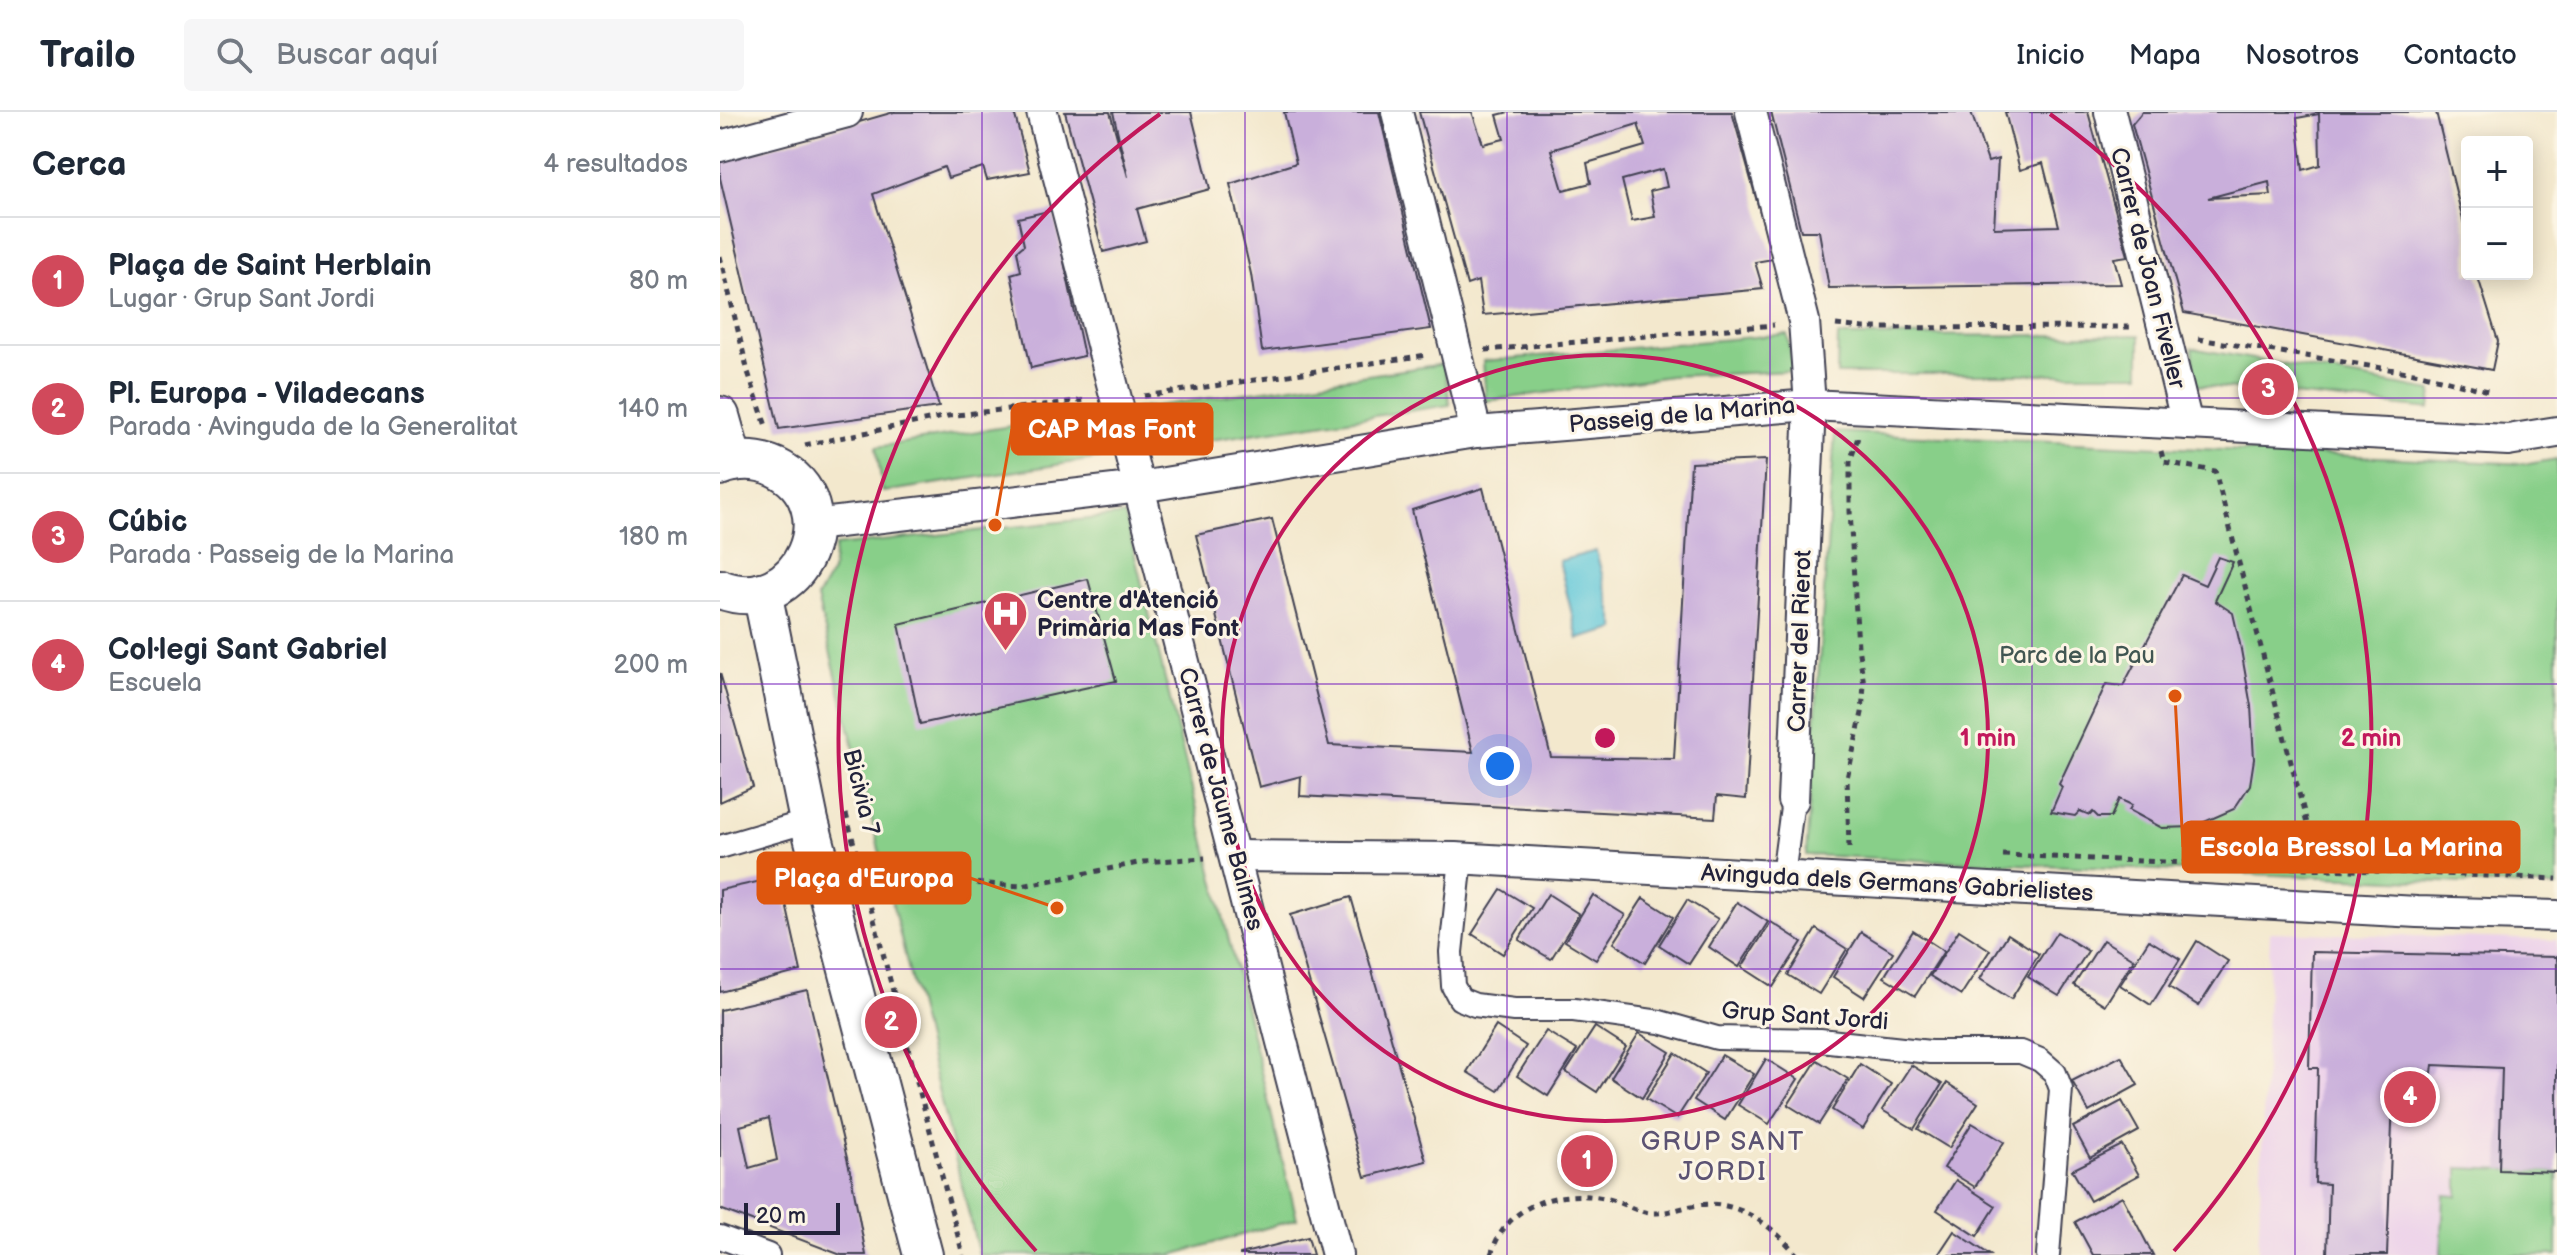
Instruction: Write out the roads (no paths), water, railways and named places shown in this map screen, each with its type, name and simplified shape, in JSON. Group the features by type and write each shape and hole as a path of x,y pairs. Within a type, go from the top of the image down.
{"street":[{"path":"720,146 847,112"},
{"name":"Carrer de Jaume Balmes","path":"1042,112 1337,1255"},
{"path":"1397,112 1459,351 1476,432"},
{"name":"Carrer del Rierot","path":"1751,112 1804,321 1810,405 1793,800 1783,876"},
{"name":"Carrer de Joan Fiveller","path":"2110,112 2187,424"},
{"name":"Passeig de la Marina","path":"813,525 1140,487 1476,432 1810,405 2508,440 2557,432"},
{"path":"720,416 727,464 768,464 787,475 803,492 813,525 809,548 799,568 783,583 762,592 738,594 720,589"},
{"path":"762,592 809,821 923,1255"},
{"path":"720,847 809,821"},
{"name":"Avinguda dels Germans Gabrielistes","path":"1236,856 1461,859 2557,916"},
{"name":"Grup Sant Jordi","path":"1461,859 1451,952 1453,986 1460,999 1475,1005 1603,1014 1660,1022 1717,1038 1820,1040 1930,1052 2021,1052 2040,1060 2055,1073 2061,1089 2048,1255"},
{"path":"720,1237 743,1250 768,1255"}],"water":[{"path":"1596,551 1616,629 1578,639 1559,561"}],"place":[{"name":"Cúbic","path":"2268,389"},
{"name":"CAP Mas Font","path":"995,525"},
{"name":"Centre d'Atenció Primària Mas Font","path":"1006,653"},
{"name":"Escola Bressol La Marina","path":"2175,696"},
{"name":"Plaça d'Europa","path":"1057,908"},
{"name":"Pl. Europa - Viladecans","path":"891,1022"},
{"name":"Col·legi Sant Gabriel","path":"2410,1097"},
{"name":"Plaça de Saint Herblain","path":"1587,1161"}],"district":[{"name":"GRUP SANT JORDI","path":"1723,1157"}],"park label":[{"name":"Parc de la Pau","path":"2077,655"}]}
